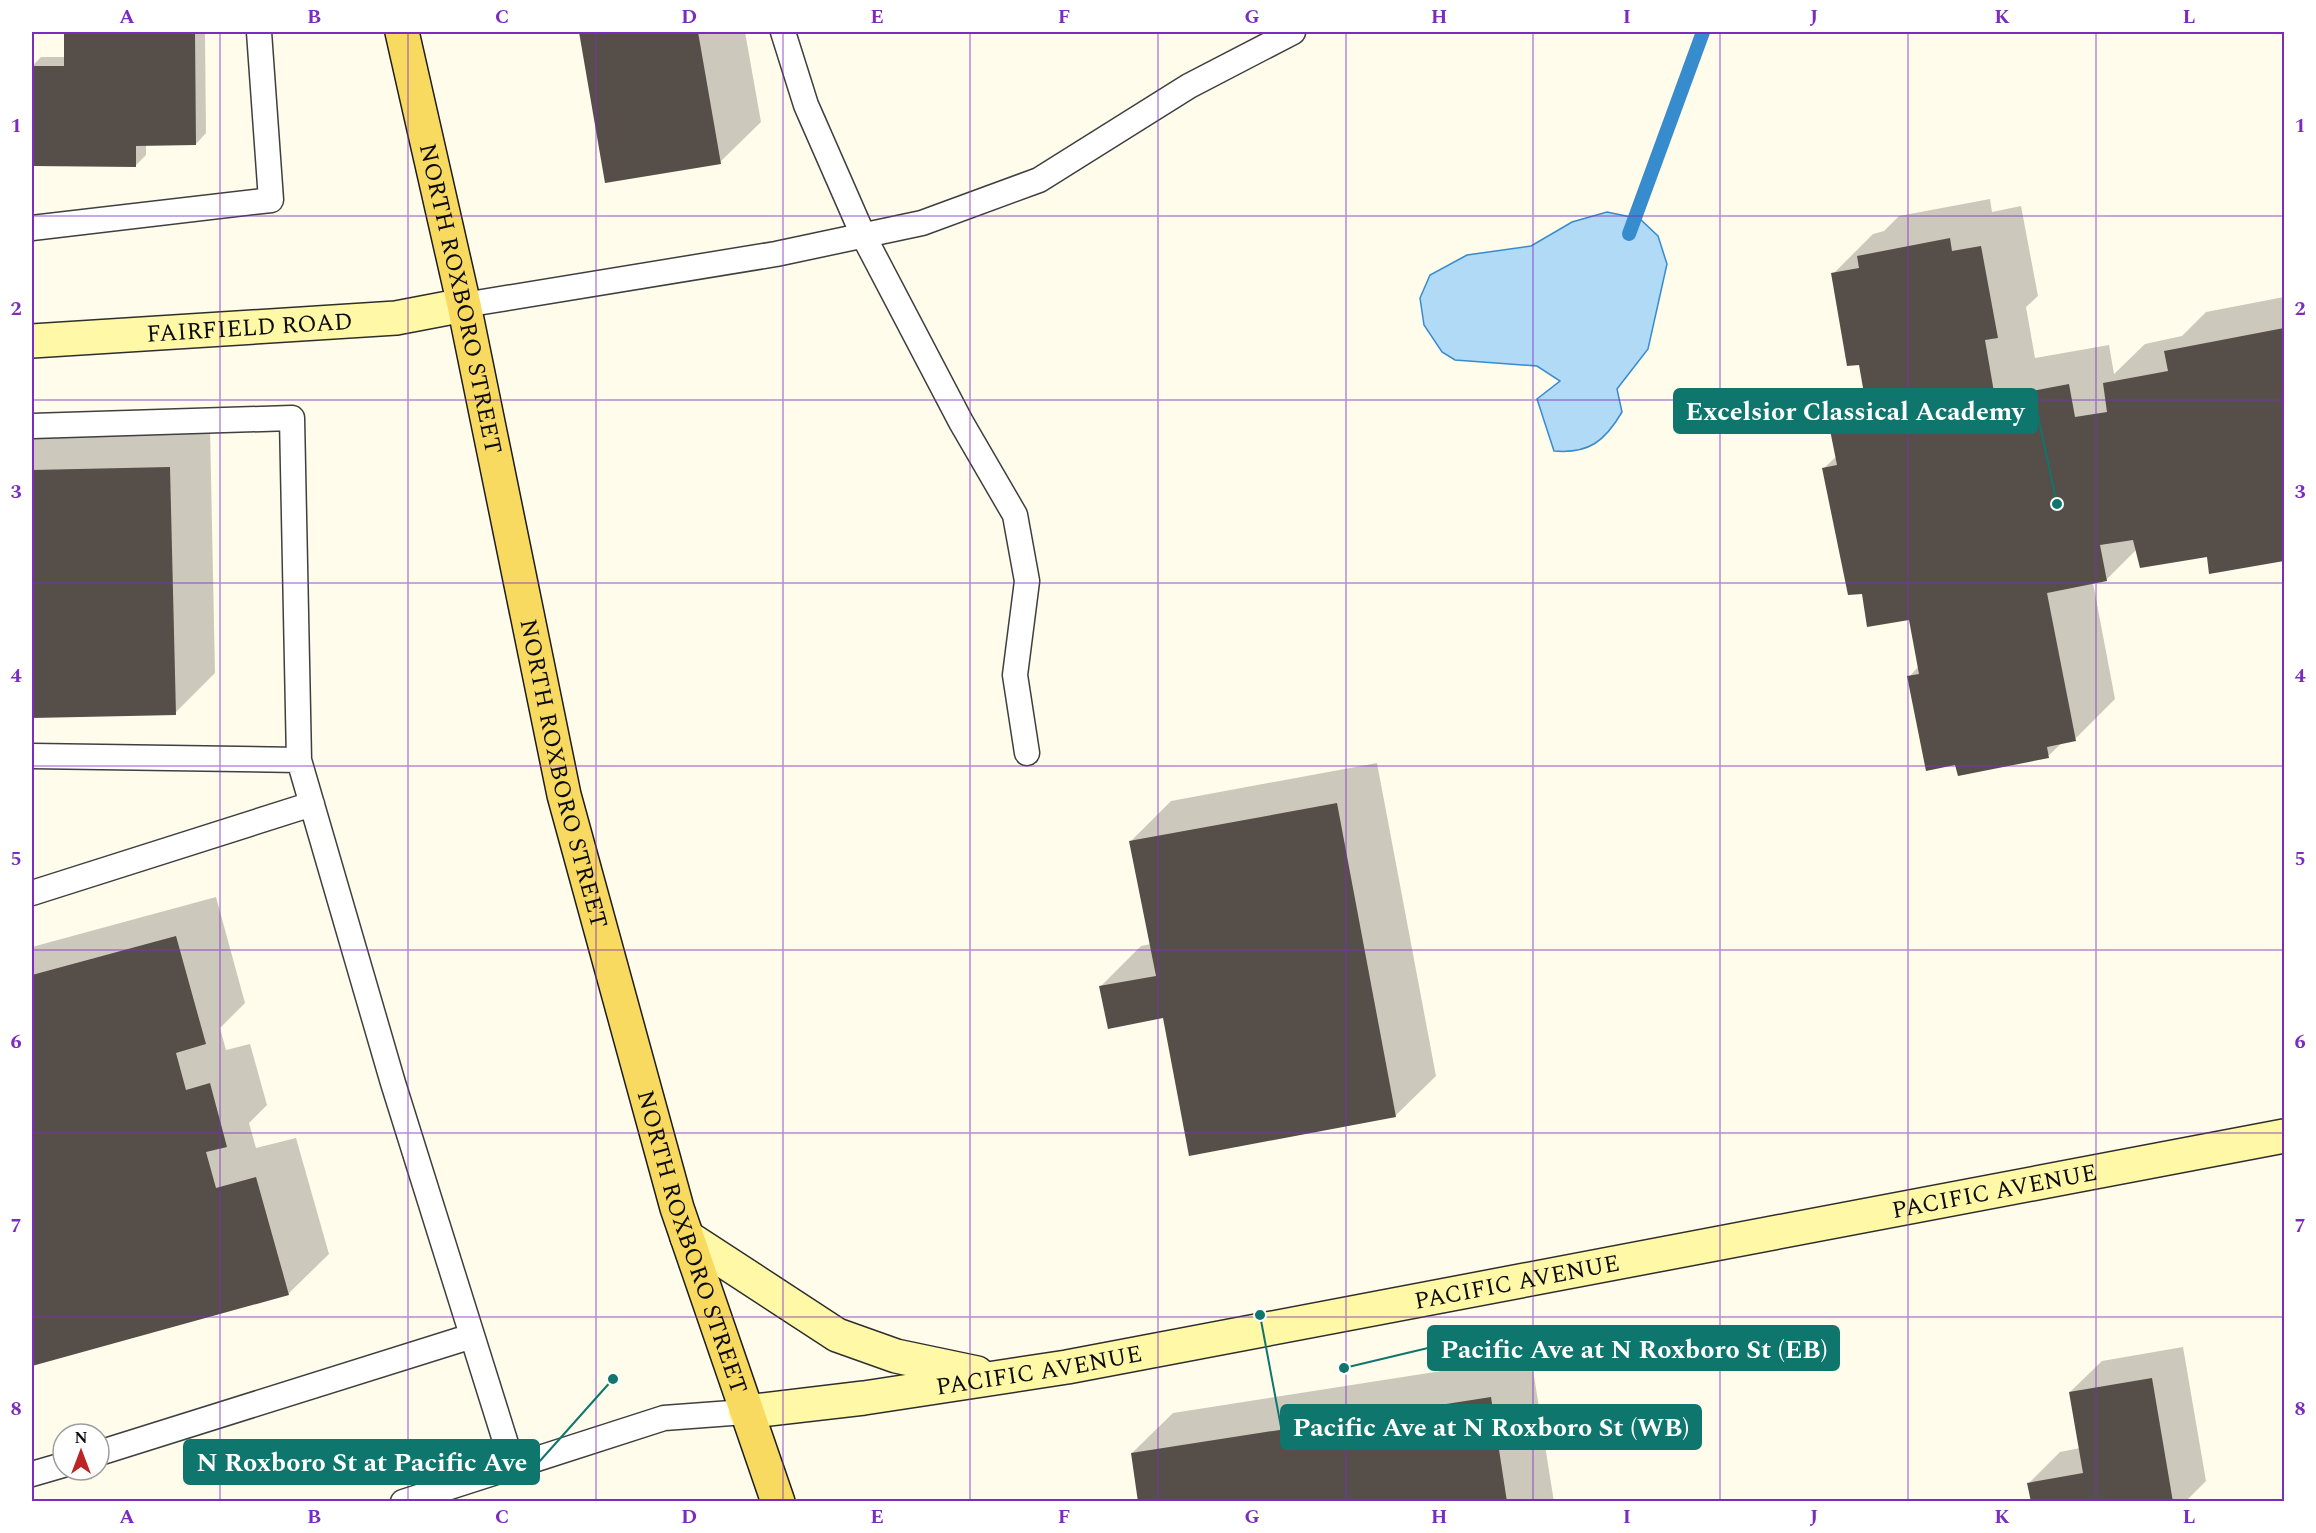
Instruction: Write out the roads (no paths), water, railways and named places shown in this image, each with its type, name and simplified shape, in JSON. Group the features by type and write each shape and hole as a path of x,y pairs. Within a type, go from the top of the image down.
{"main road":[{"name":"NORTH ROXBORO STREET","path":"402,32 464,305 564,795 687,1237 745,1412 778,1502"}],"street":[{"name":"FAIRFIELD ROAD","path":"32,341 396,318 464,305"},
{"name":"PACIFIC AVENUE","path":"745,1412 1067,1367 2284,1136"},
{"path":"687,1237 837,1335 896,1356 999,1377"}],"lane":[{"path":"32,228 271,200 259,32"},
{"path":"783,32 806,105 863,235 961,422 1015,515 1027,581 1015,675 1028,753"},
{"path":"464,305 776,254 922,223 1039,180 1189,86 1293,32"},
{"path":"32,426 292,418 299,760 393,1083 513,1466"},
{"path":"32,756 299,760"},
{"path":"32,892 312,804"},
{"path":"111,1449 472,1336"},
{"path":"403,1502 664,1418 745,1412"},
{"path":"32,1474 51,1468"}],"water":[{"path":"1607,212 1640,219 1658,236 1667,264 1648,349 1617,389 1622,412 1616,422 1595,444 1577,450 1554,451 1537,399 1560,381 1537,366 1455,360 1442,352 1424,325 1420,298 1430,275 1467,255 1531,246 1572,222"}],"waterway":[{"path":"1629,234 1703,32"}],"place":[{"name":"Excelsior Classical Academy","path":"2057,504"},
{"name":"Pacific Ave at N Roxboro St (WB)","path":"1260,1315"},
{"name":"Pacific Ave at N Roxboro St (EB)","path":"1344,1368"},
{"name":"N Roxboro St at Pacific Ave","path":"613,1379"}]}
